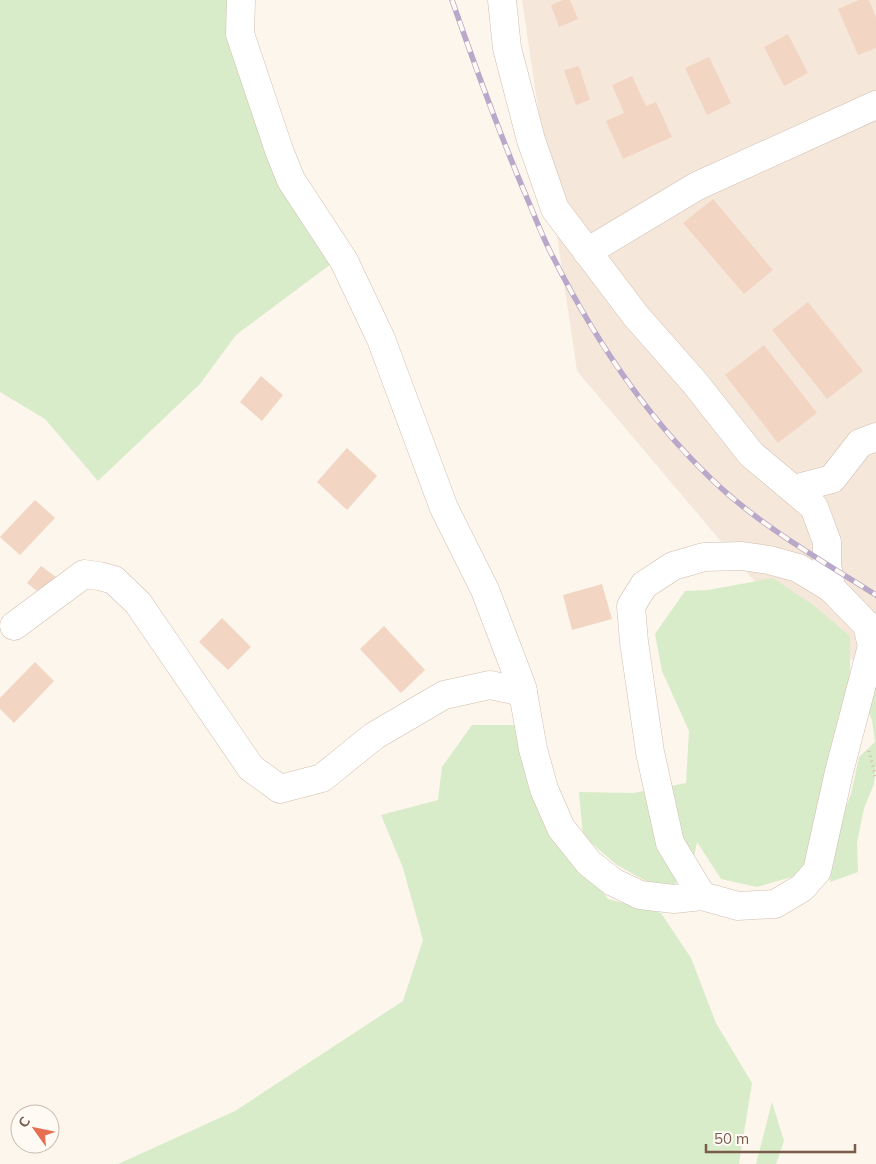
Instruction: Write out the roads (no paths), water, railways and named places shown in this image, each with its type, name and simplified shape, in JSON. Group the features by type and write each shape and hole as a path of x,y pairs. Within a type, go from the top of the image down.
{"street":[{"path":"241,0 240,34 291,180 344,261 381,340 444,508 485,590 523,692 533,749 544,789 561,828 589,864 613,882 640,895 674,899 702,896 738,906 775,904 802,888 817,871 872,646 867,625 831,588 798,568 769,560 742,556 704,558 672,566 644,585 631,606 634,642 650,752 670,843 702,896"},
{"path":"502,0 507,48 530,140 555,209 636,316 695,383 751,454 814,507 827,542 827,564 831,588"},
{"path":"587,252 697,186 876,105"},
{"path":"794,489 832,479 860,443 876,437"},
{"path":"14,626 84,574 114,580 138,603 251,768 280,789 322,778 374,736 444,695 490,685 523,692"}],"railway":[{"path":"452,0 499,129 547,244 587,320 626,380 648,409 695,463 738,503 776,531 876,595"}]}
